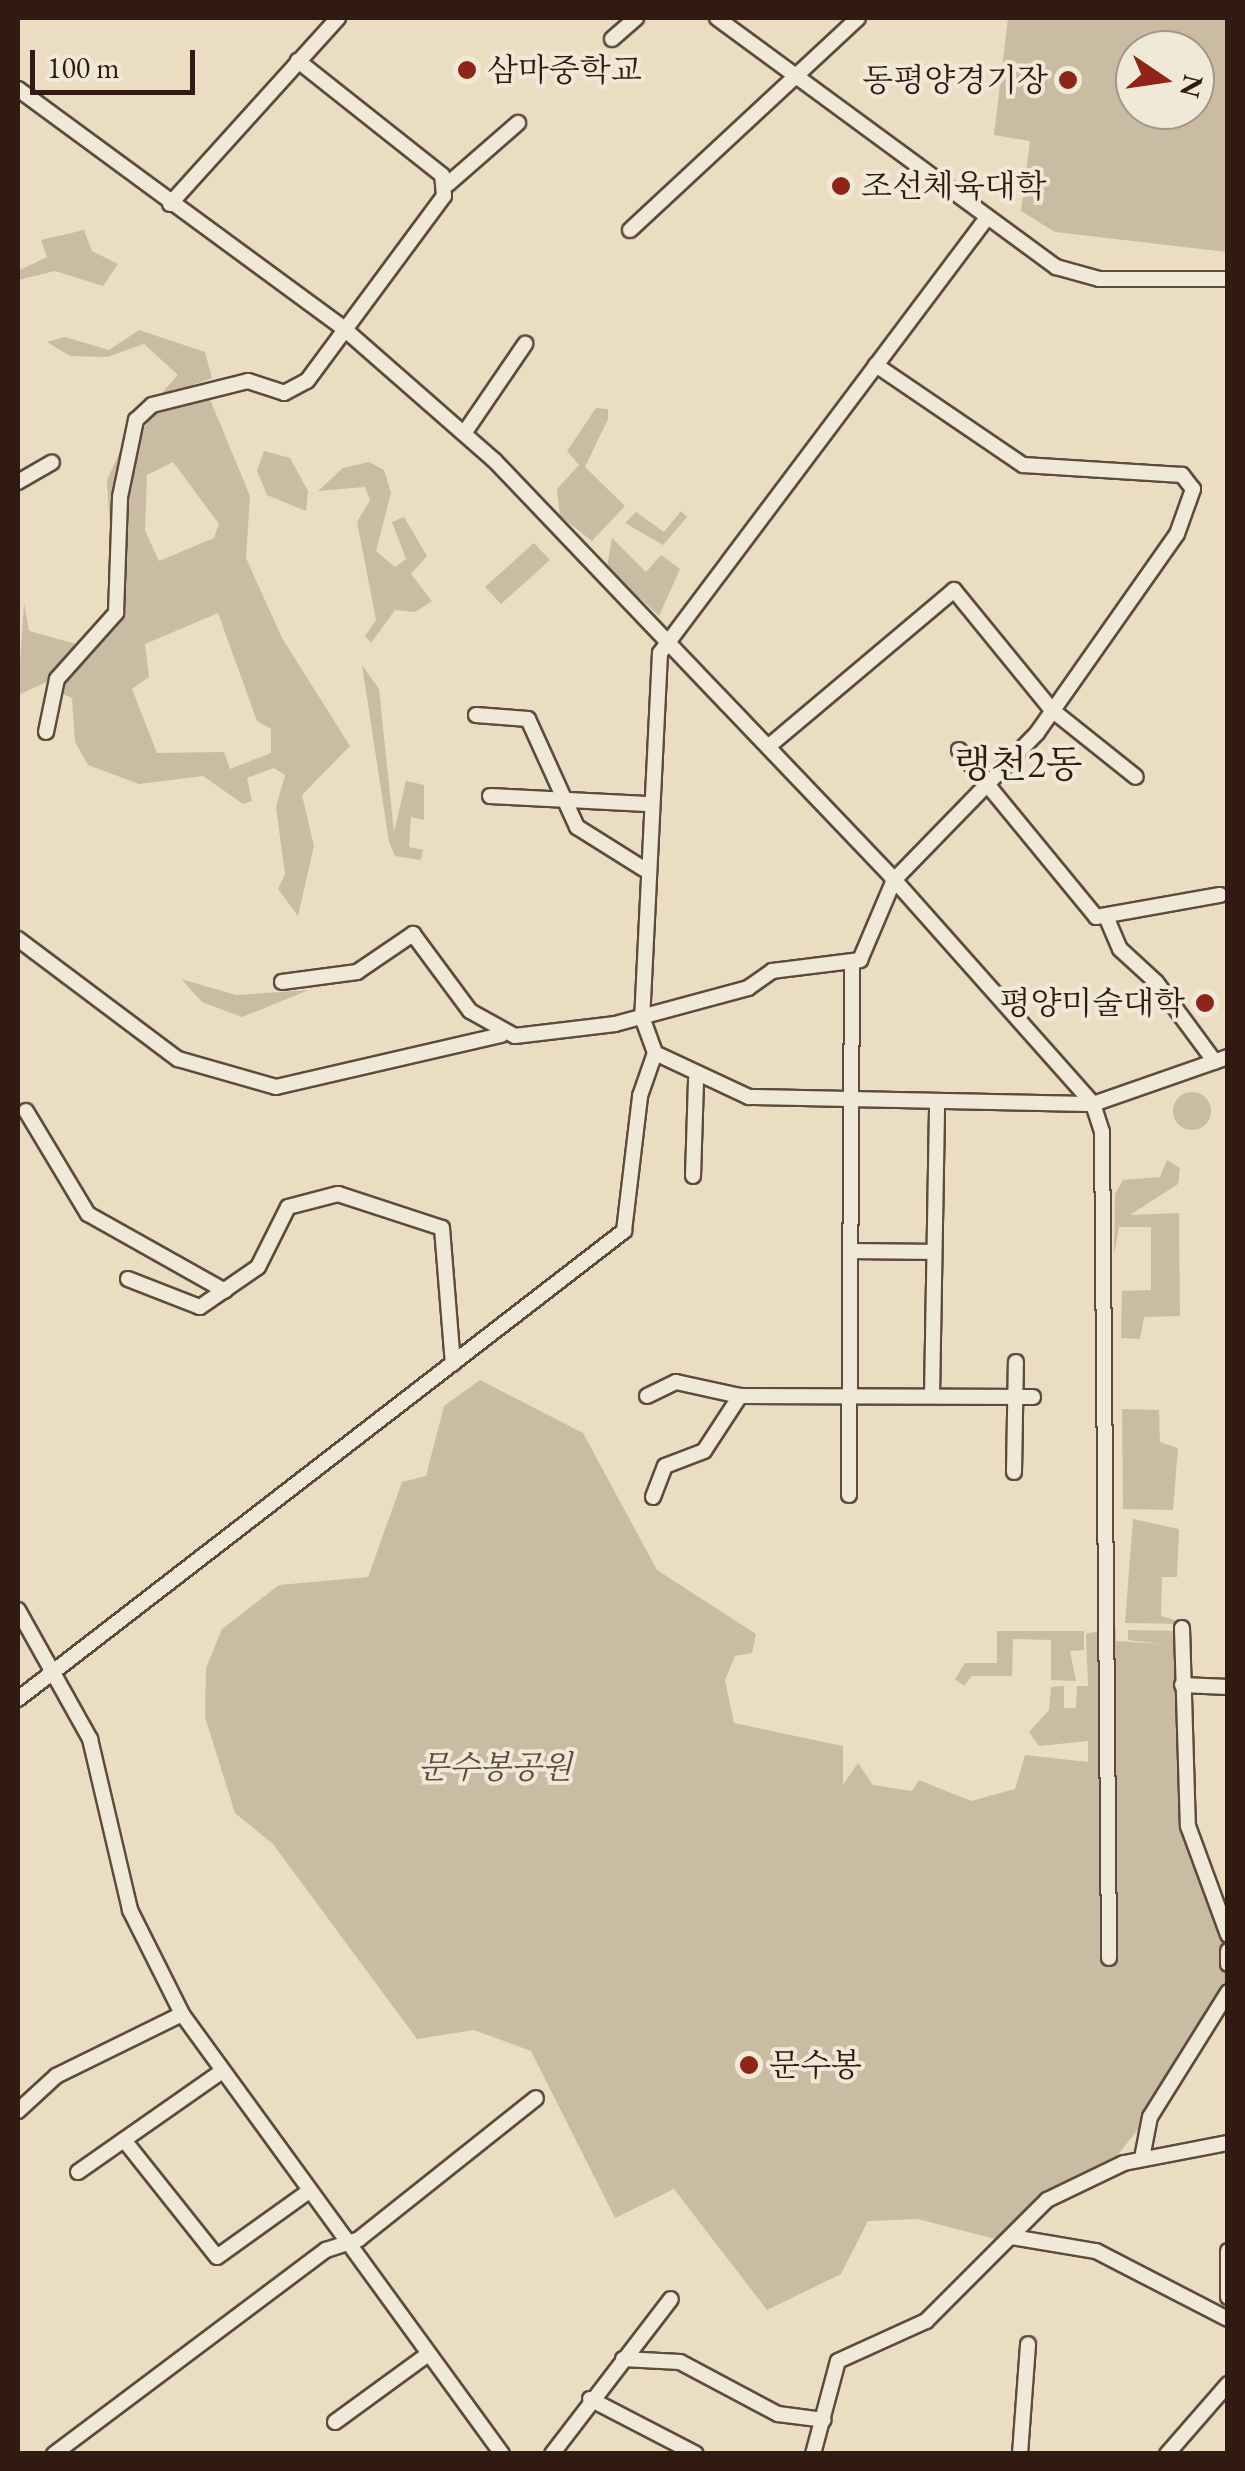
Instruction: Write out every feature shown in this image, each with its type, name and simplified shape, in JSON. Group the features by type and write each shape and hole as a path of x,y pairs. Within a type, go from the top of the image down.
{"street":[{"path":"170,204 338,18"},
{"path":"612,40 636,18"},
{"path":"717,18 986,219 1074,275 1228,279"},
{"path":"630,230 847,21"},
{"path":"298,60 448,184"},
{"path":"18,89 342,327 464,432 769,746 894,880 1092,1104 1102,1144 1109,1958"},
{"path":"46,732 57,679 116,613 120,496 136,420 152,404 248,381 288,392 324,363 342,327 448,184 518,123"},
{"path":"958,750 994,784 1108,921 1120,950 1156,982 1221,1060 1092,1104 856,1102 749,1097 696,1079 655,1053 642,1017 644,869 656,673 668,639 986,219"},
{"path":"464,432 525,344"},
{"path":"849,1495 856,1102 852,966 894,880 994,784 1178,534 1190,480 1023,465 876,364"},
{"path":"18,482 52,462"},
{"path":"769,746 954,590 1052,710 1136,777"},
{"path":"476,715 528,720 559,799 577,827 644,869"},
{"path":"490,796 647,804"},
{"path":"1108,921 1220,896"},
{"path":"282,982 356,972 413,934 450,991 501,1035"},
{"path":"18,939 178,1060 276,1087 501,1035 642,1017 748,988 772,971 852,966"},
{"path":"18,1700 624,1231 640,1096 655,1053"},
{"path":"693,1176 696,1079"},
{"path":"932,1396 937,1103"},
{"path":"26,1112 88,1214 225,1291"},
{"path":"128,1279 188,1307 225,1291 258,1267 282,1215 300,1198 338,1194 442,1228 453,1364"},
{"path":"855,1252 934,1252"},
{"path":"1014,1472 1016,1362"},
{"path":"648,1396 676,1382 740,1396 1033,1397"},
{"path":"653,1497 665,1466 704,1451 740,1396"},
{"path":"18,1610 57,1668 90,1739 130,1910 182,2014 218,2074 502,2454"},
{"path":"1182,1628 1188,1826 1223,1903 1228,1935"},
{"path":"1182,1685 1228,1687"},
{"path":"1228,1951 1228,1964"},
{"path":"1142,2158 1150,2117 1228,1992"},
{"path":"18,2104 182,2014"},
{"path":"78,2172 218,2074"},
{"path":"54,2454 341,2243 359,2240 536,2098"},
{"path":"124,2140 217,2257 306,2194"},
{"path":"813,2454 824,2420 820,2403 838,2360 926,2321 1047,2200 1142,2158 1228,2142"},
{"path":"1012,2237 1096,2252 1228,2319"},
{"path":"1228,2251 1228,2296"},
{"path":"552,2454 590,2399 671,2299"},
{"path":"1020,2454 1028,2344"},
{"path":"335,2422 427,2355"},
{"path":"624,2358 680,2362 778,2414 824,2420"},
{"path":"1167,2454 1228,2384"},
{"path":"590,2399 696,2454"}],"green space":[{"path":"1008,18 1227,18 1227,252 1055,232 1021,211 1030,141 994,135"},
{"path":"84,230 92,251 118,264 103,286 55,271 18,280 18,271 47,257 41,240"},
{"path":"139,330 205,352 212,378 157,398 178,375 144,344 107,357 70,356 47,342 65,337 109,350"},
{"path":"209,397 250,496 246,558 282,638 350,746 302,795 314,846 298,916 278,889 285,874 276,807 285,775 274,768 247,778 252,801 243,804 203,776 139,784 88,765 75,742 72,698 58,692 119,617 126,480 138,437 156,410","holes":["173,462 219,524 214,538 159,561 145,531 147,475","218,613 257,721 271,729 271,753 230,769 224,752 157,753 132,689 149,677 145,644"]},
{"path":"596,408 608,409 608,419 585,467 625,506 592,541 560,516 557,489 579,465 567,451"},
{"path":"123,445 114,490 112,564 107,480"},
{"path":"264,451 290,458 308,491 306,511 267,495 257,471"},
{"path":"369,462 384,470 391,493 376,551 395,567 406,559 392,522 404,517 427,556 411,574 432,601 415,612 395,610 371,643 365,636 376,620 357,522 370,500 365,487 318,491 343,468"},
{"path":"681,511 687,517 663,545 625,523 636,512 664,532"},
{"path":"612,538 646,572 661,555 680,569 659,616 607,567"},
{"path":"534,543 550,560 501,604 485,587"},
{"path":"24,603 29,631 76,644 53,679 18,695"},
{"path":"362,665 379,689 394,832 406,781 424,785 424,820 411,817 409,847 423,850 421,860 395,856 389,842"},
{"path":"181,979 236,995 309,990 242,1017 202,1002"},
{"path":"1192,1092 1205,1098 1211,1111 1205,1124 1192,1130 1179,1124 1173,1111 1179,1098"},
{"path":"1167,1160 1180,1168 1178,1184 1130,1215 1179,1213 1180,1316 1144,1317 1140,1339 1121,1338 1122,1291 1151,1290 1151,1227 1119,1227 1114,1256 1115,1194 1123,1180 1160,1177"},
{"name":"문수봉공원","path":"480,1380 583,1433 657,1570 756,1634 752,1653 735,1656 725,1680 734,1723 843,1746 843,1785 858,1763 873,1785 912,1791 919,1780 971,1801 1015,1789 1025,1755 1088,1762 1088,1741 1039,1746 1029,1732 1049,1710 1051,1687 1064,1686 1064,1708 1076,1708 1077,1686 1088,1686 1086,1634 1116,1627 1116,1641 1161,1644 1128,1640 1128,1630 1176,1631 1178,1789 1227,1952 1227,2000 1195,2058 1112,2162 995,2239 918,2219 868,2221 841,2274 767,2310 674,2189 615,2218 531,2051 474,2030 417,2039 273,1844 235,1813 205,1717 206,1668 222,1629 279,1585 368,1577 402,1482 426,1476 444,1406"},
{"path":"1122,1409 1159,1410 1160,1442 1178,1448 1173,1510 1123,1509"},
{"path":"1133,1519 1179,1529 1177,1577 1162,1577 1161,1616 1188,1624 1125,1623"},
{"path":"997,1631 1084,1631 1084,1650 1070,1651 1076,1681 1051,1680 1051,1640 1013,1639 1012,1676 972,1676 964,1686 955,1679 965,1663 997,1663"}],"place":[{"name":"삼마중학교","path":"467,70"},
{"name":"동평양경기장","path":"1068,80"},
{"name":"조선체육대학","path":"841,186"},
{"name":"평양미술대학","path":"1205,1003"},
{"name":"문수봉","path":"749,2065"}],"district":[{"name":"랭천2동","path":"1018,764"}]}
